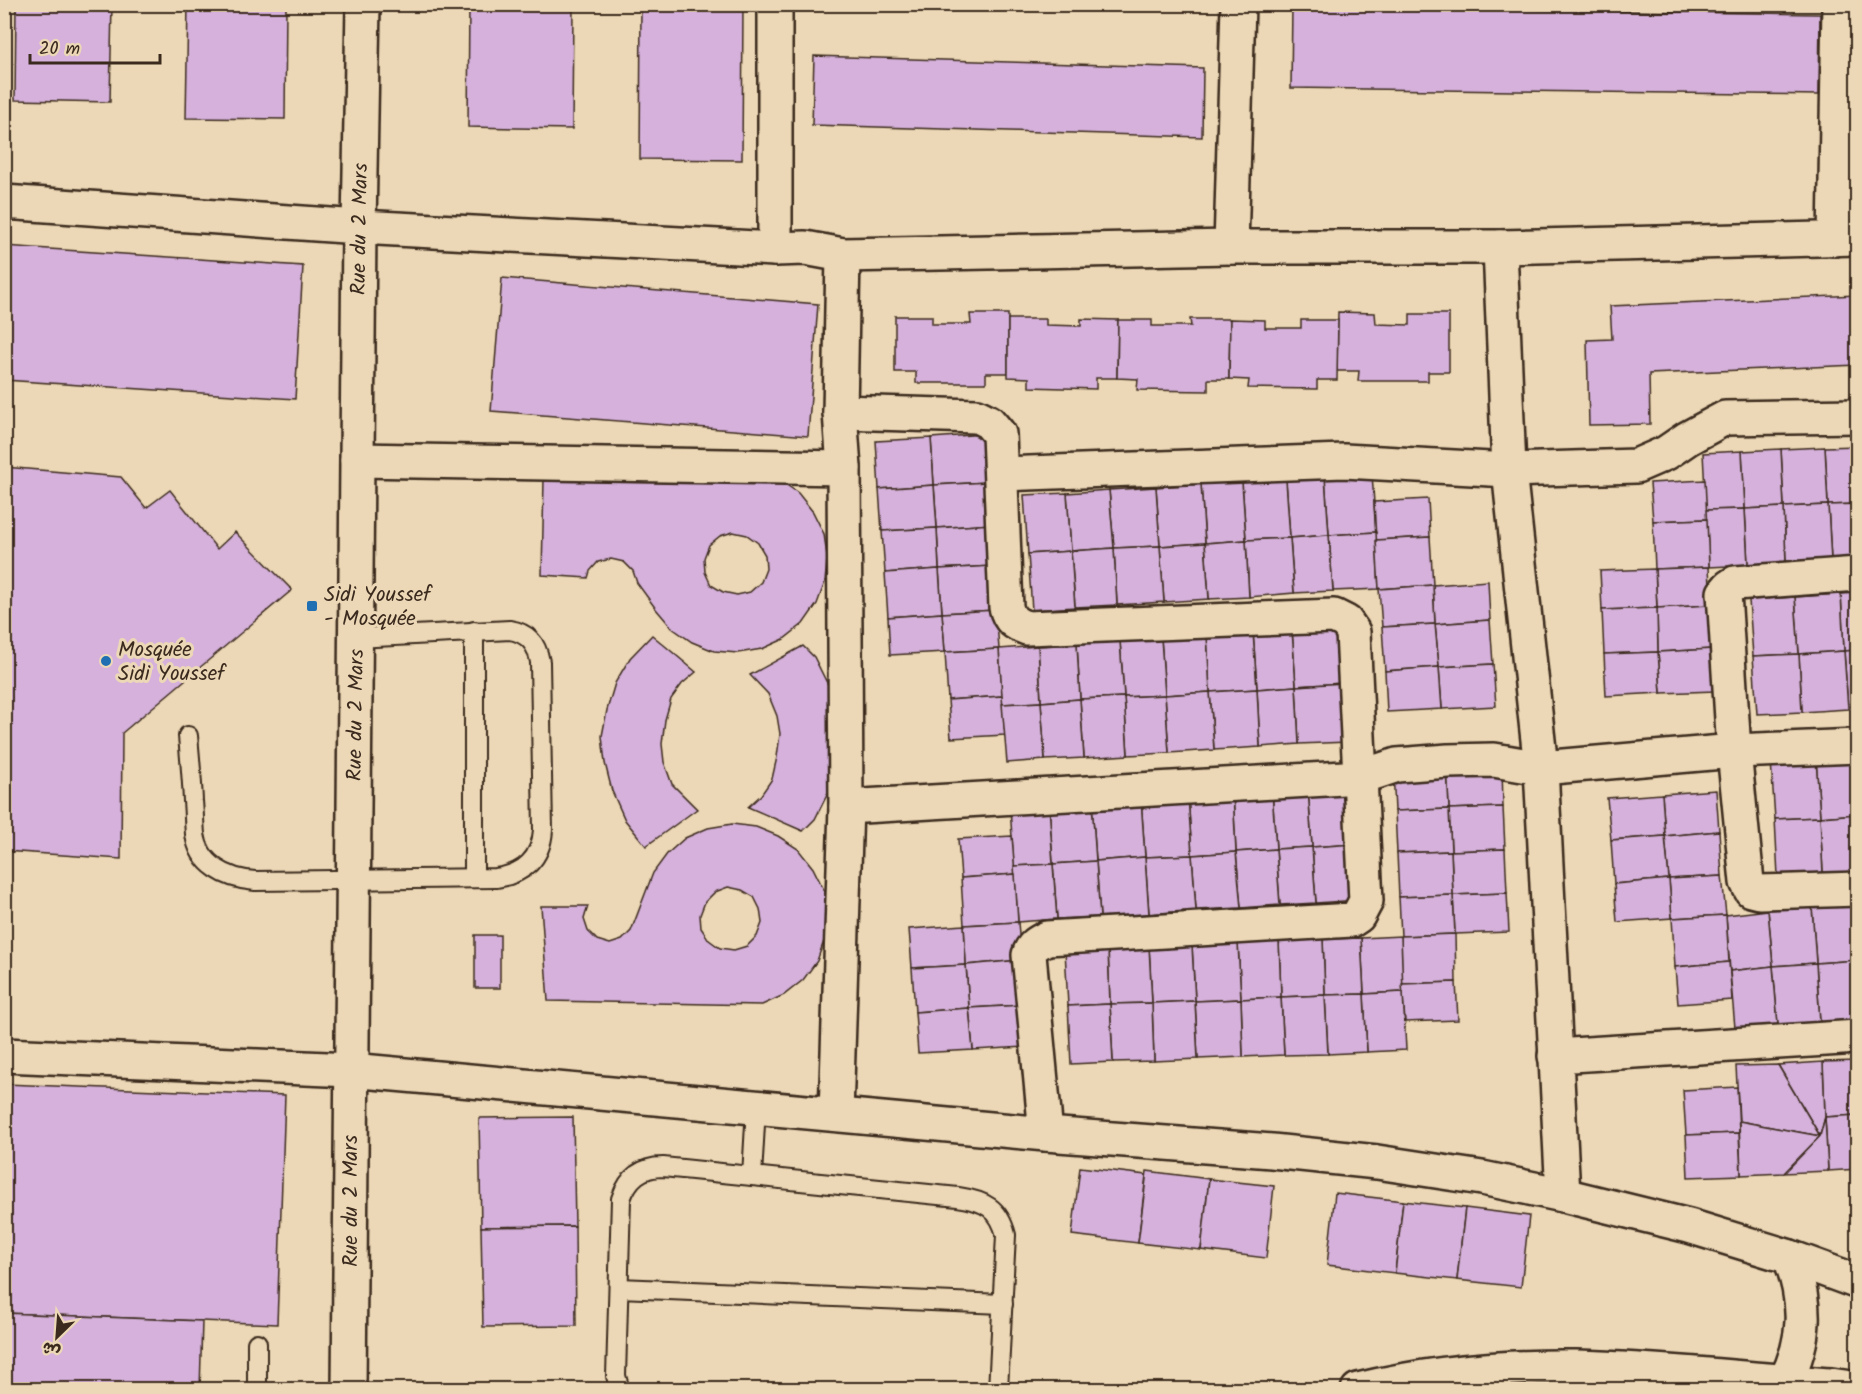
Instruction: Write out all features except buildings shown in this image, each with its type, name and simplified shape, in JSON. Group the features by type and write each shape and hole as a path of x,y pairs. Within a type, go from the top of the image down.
{"street":[{"name":"Rue du 2 Mars","path":"349,1389 363,4"},
{"path":"775,4 775,249"},
{"path":"1231,247 1238,4"},
{"path":"4,202 359,227 775,249 805,248 843,255 1231,247 1500,247 1846,238 1839,4"},
{"path":"1500,247 1509,470 1541,768 1563,1195"},
{"path":"836,1114 846,807 844,468 840,412 843,255"},
{"path":"840,412 977,416 990,422 999,434 1006,607 1008,617 1017,625 1027,628 1334,616 1346,622 1353,632 1366,901 1358,916 1352,920 1047,938 1037,943 1030,949 1029,955 1046,1134"},
{"path":"1001,474 1344,461 1509,470 1636,466 1666,453 1725,418 1857,416"},
{"path":"357,460 844,468"},
{"path":"1857,574 1735,583 1724,593 1734,751 1747,882 1752,890 1759,892 1857,889"},
{"path":"846,807 1361,777 1397,765 1448,761 1494,760 1541,768 1734,751 1857,746"},
{"path":"1555,1056 1857,1037"},
{"path":"4,1054 351,1070 1377,1162 1482,1178 1689,1226 1790,1257 1857,1282"},
{"path":"1785,1382 1795,1363 1803,1320 1802,1299 1790,1257"},
{"path":"1358,1389 1444,1374 1532,1368 1587,1368 1857,1389"}],"lane":[{"path":"188,736 195,835 200,851 210,864 223,874 238,880 474,878 506,876 526,868 539,851 543,830 540,662 538,652 528,637 510,630 356,638"},
{"path":"474,631 474,878"},
{"path":"752,1176 756,1107"},
{"path":"620,1389 616,1376 621,1199 624,1188 631,1178 651,1167 958,1197 983,1203 994,1211 1002,1222 1006,1235 998,1389"},
{"path":"619,1288 1003,1304"},
{"path":"257,1343 257,1389"}],"place":[{"name":"Sidi Youssef - Mosquée","path":"312,606"},
{"name":"Mosquée Sidi Youssef","path":"106,661"}]}
